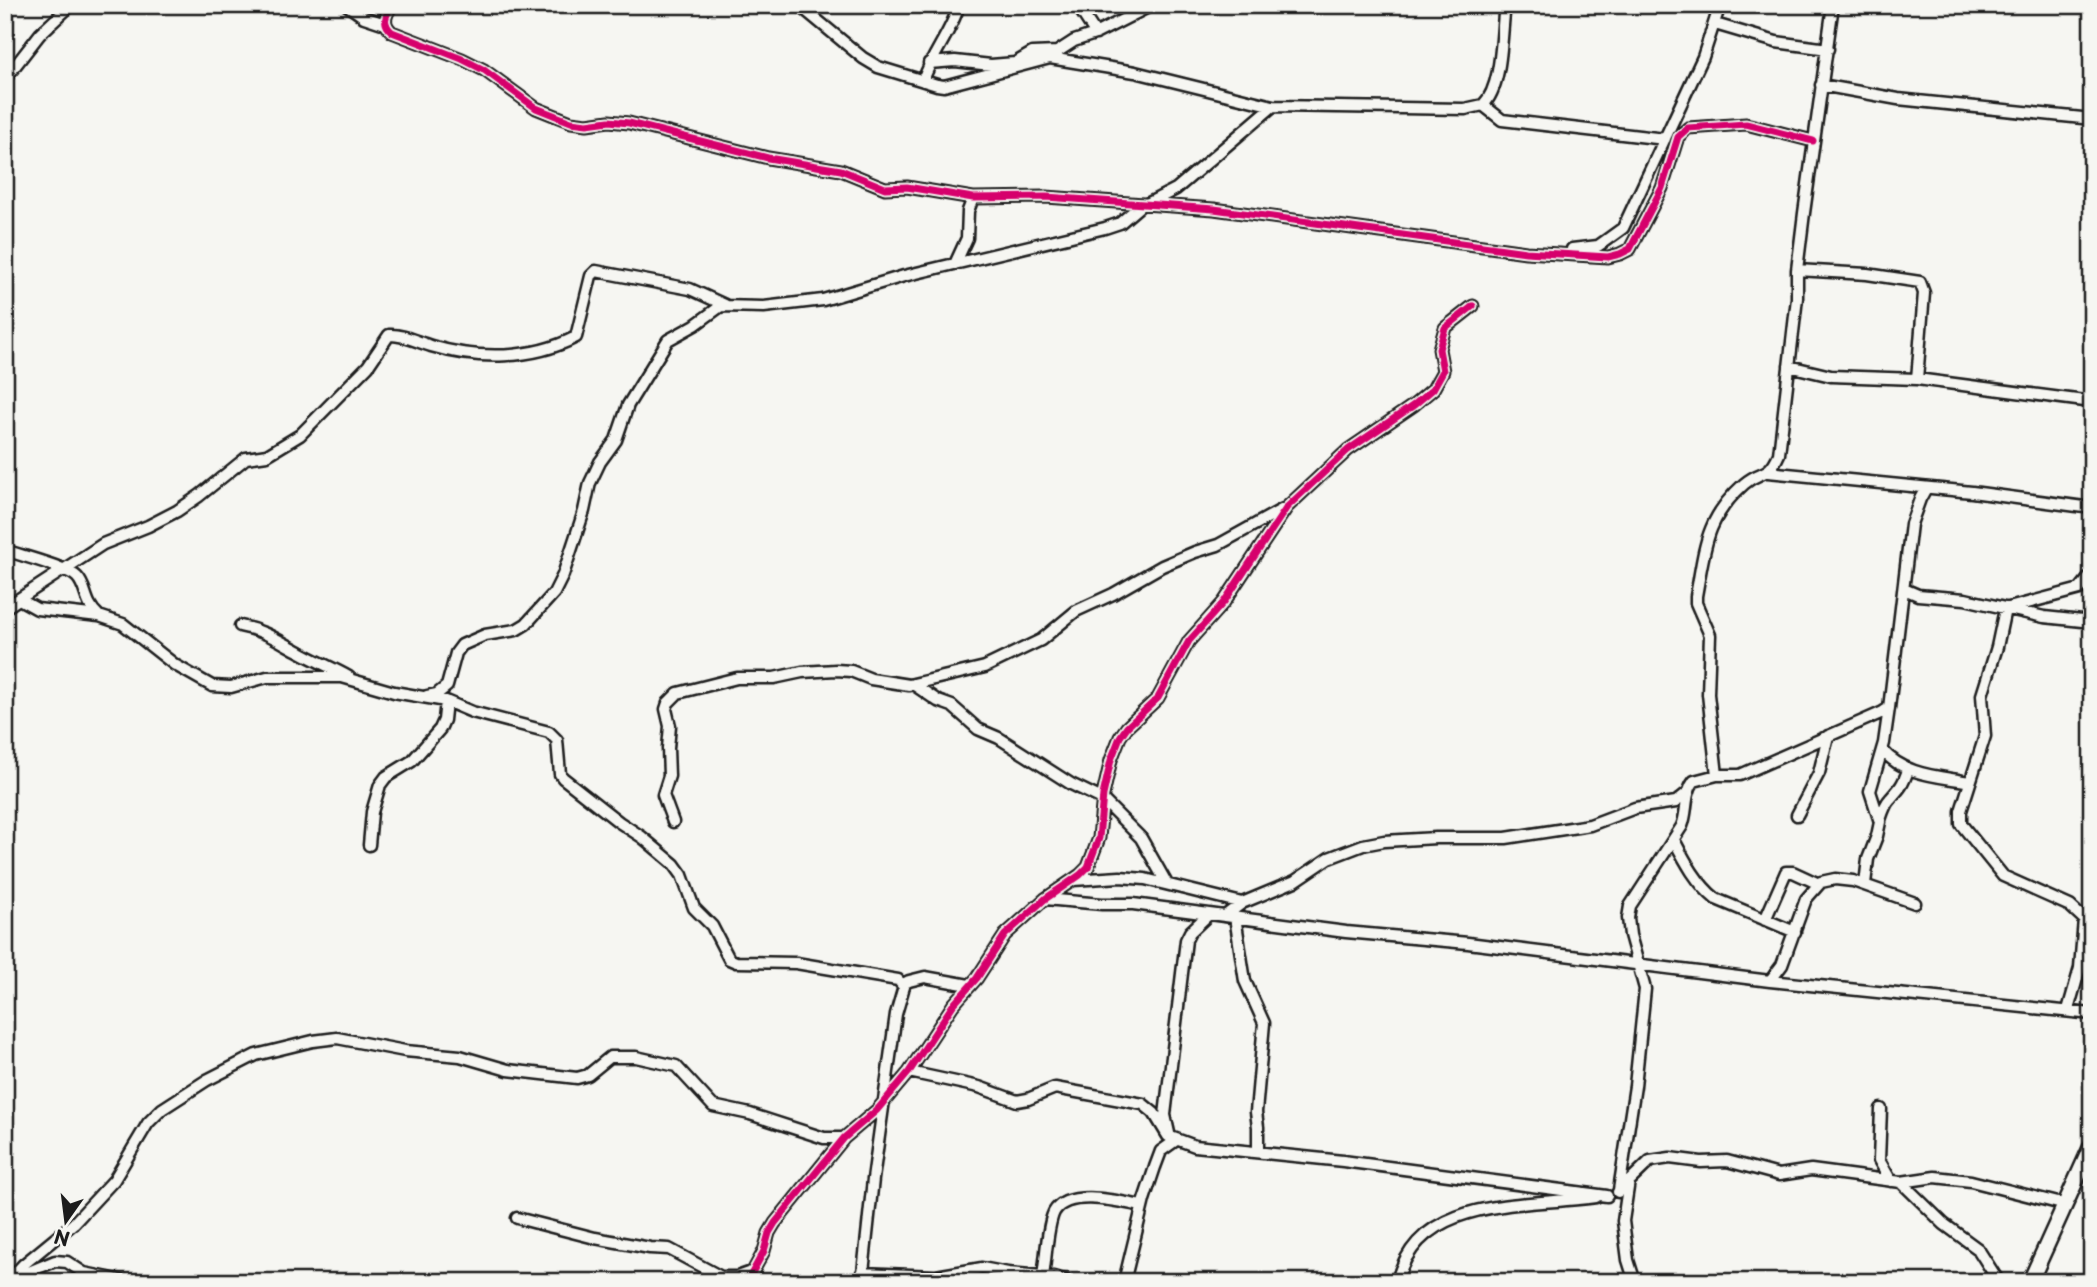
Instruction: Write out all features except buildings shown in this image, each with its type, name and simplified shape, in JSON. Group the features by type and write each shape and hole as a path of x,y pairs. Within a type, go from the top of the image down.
{"street":[{"path":"5,79 40,34 71,5"},
{"path":"347,5 370,20 385,24 393,32 484,70 536,108 571,122 629,123 768,158 841,170 877,187 906,187 973,198 1046,197 1214,209 1526,252 1608,257 1630,249 1662,188 1678,137 1688,128 1746,124 1813,141"},
{"path":"385,24 386,14 392,5"},
{"path":"799,5 878,67 944,86 1050,58 1135,72 1273,106 1465,109 1483,105 1493,94 1505,5"},
{"path":"923,81 929,63 951,29 959,5"},
{"path":"1077,5 1096,34"},
{"path":"929,63 1016,63 1032,53 1057,52 1074,41 1096,34 1152,5"},
{"path":"1526,252 1587,248 1606,242 1623,228 1703,57 1720,5"},
{"path":"1717,775 1708,694 1710,635 1696,603 1705,540 1727,500 1746,482 1773,468 1779,454 1797,298 1797,270 1833,5"},
{"path":"1715,24 1776,42 1828,49"},
{"path":"1821,85 1898,99 2092,119"},
{"path":"1483,105 1502,120 1665,138"},
{"path":"424,697 437,694 447,686 456,653 462,645 485,635 516,630 549,601 563,575 584,511 590,483 600,462 616,440 628,405 668,341 718,307 764,307 823,300 904,276 1120,223 1143,205 1176,189 1273,106"},
{"path":"955,264 967,238 968,211 973,198"},
{"path":"1797,270 1867,274 1920,282 1924,293 1917,379"},
{"path":"5,608 103,544 177,511 200,496 246,458 267,455 300,435 368,366 389,335 408,338 432,347 481,354 514,356 539,351 576,337 591,276 596,271 690,289 726,305"},
{"path":"747,1282 764,1251 772,1228 844,1138 877,1110 909,1072 953,1005 977,978 1005,935 1045,899 1088,867 1098,838 1102,799 1111,760 1120,737 1158,698 1189,641 1224,602 1287,507 1348,450 1433,389 1443,371 1439,349 1445,328 1473,306"},
{"path":"1788,366 1831,376 1917,379 2092,402"},
{"path":"1779,454 1781,463 1789,473"},
{"path":"1768,472 2092,508"},
{"path":"1879,821 1870,791 1882,750 1889,708 1910,524 1926,488"},
{"path":"673,821 663,795 668,776 670,726 666,709 668,702 678,694 737,678 774,678 802,672 851,671 871,679 913,684 985,667 1041,640 1076,611 1162,566 1218,545 1264,517 1287,507"},
{"path":"5,550 66,570 80,580 87,603 99,616"},
{"path":"2005,609 2080,589 2092,575"},
{"path":"1904,589 1918,595 1965,599 2044,617 2092,622"},
{"path":"19,599 37,609 99,616 122,624 175,665 212,686 231,687 267,677 342,677 362,684 446,701 472,712 549,732 554,736 559,751 560,774 563,778 674,864 682,875 694,908 712,926 729,959 736,962 796,963 898,980 904,987"},
{"path":"2005,609 1982,695 1985,736 1961,811 1964,829 1981,846 2003,876 2070,906 2084,919 2080,968 2068,1010"},
{"path":"240,626 272,635 362,684"},
{"path":"913,684 938,701 952,706 978,729 999,738 1072,784 1102,799 1141,838 1167,884"},
{"path":"369,845 372,813 380,785 386,777 412,761 440,729 446,701"},
{"path":"1619,1190 1645,1001 1645,989 1630,935 1630,906 1674,840 1685,817 1690,785 1696,779 1740,775 1889,708"},
{"path":"1797,815 1819,772 1828,736"},
{"path":"1882,750 1891,761 1908,770 1970,782"},
{"path":"1865,884 1868,859 1877,836 1879,821 1889,799 1902,785 1908,770"},
{"path":"1230,916 1242,903 1295,881 1329,858 1363,845 1436,838 1506,838 1590,825 1635,808 1676,802 1688,792"},
{"path":"1674,840 1706,891 1724,903 1795,932"},
{"path":"1765,920 1786,872 1793,872 1819,884"},
{"path":"1073,880 1134,877 1242,903"},
{"path":"1770,981 1782,965 1806,899 1819,884 1835,878 1865,884 1915,903"},
{"path":"1045,899 1133,904 1346,932 1572,955 1770,981 2092,1014"},
{"path":"1173,1140 1165,1115 1186,940 1190,932 1209,914"},
{"path":"1230,916 1245,981 1264,1023 1256,1112 1258,1152"},
{"path":"969,985 925,977 909,981 904,987 896,1014 862,1277 955,1277 982,1268 1071,1282"},
{"path":"8,1281 24,1264 74,1223 114,1180 155,1115 207,1080 256,1055 313,1041 337,1038 405,1051 460,1056 508,1070 577,1078 584,1077 610,1057 636,1057 676,1066 713,1106 750,1114 824,1138 844,1138"},
{"path":"909,1072 979,1087 1017,1101 1055,1087 1143,1104 1154,1113 1161,1128 1173,1140 1195,1146 1546,1186 1607,1196"},
{"path":"1881,1109 1879,1160 1896,1181 1944,1224 1978,1249 1999,1282"},
{"path":"1124,1282 1142,1206 1161,1151 1173,1140"},
{"path":"2029,1282 2092,1145"},
{"path":"1397,1282 1405,1260 1414,1247 1447,1221 1486,1208 1607,1196 1619,1190 1650,1161 1670,1157 1702,1162 1727,1161 1779,1175 1811,1170 1896,1181 1935,1177 1971,1181 2066,1205"},
{"path":"1629,1181 1623,1221 1628,1260 1635,1282"},
{"path":"1043,1276 1052,1216 1059,1206 1075,1199 1100,1198 1142,1206"},
{"path":"517,1218 595,1238 650,1248 665,1248 721,1277 737,1277 754,1270"},
{"path":"8,1281 55,1261 67,1262 84,1273 129,1282"}],"cycle path":[{"path":"392,5 386,19 392,32 484,70 536,108 571,122 629,123 768,158 841,170 885,188 907,187 973,198 1046,197 1214,209 1526,252 1608,257 1630,249 1662,188 1678,137 1688,128 1746,124 1813,141"},
{"path":"747,1282 775,1223 844,1138 877,1110 909,1072 953,1005 977,978 1005,935 1045,899 1088,867 1099,838 1103,795 1111,760 1120,737 1158,698 1189,641 1224,602 1287,507 1348,450 1433,389 1443,371 1439,349 1445,328 1473,306"}]}
